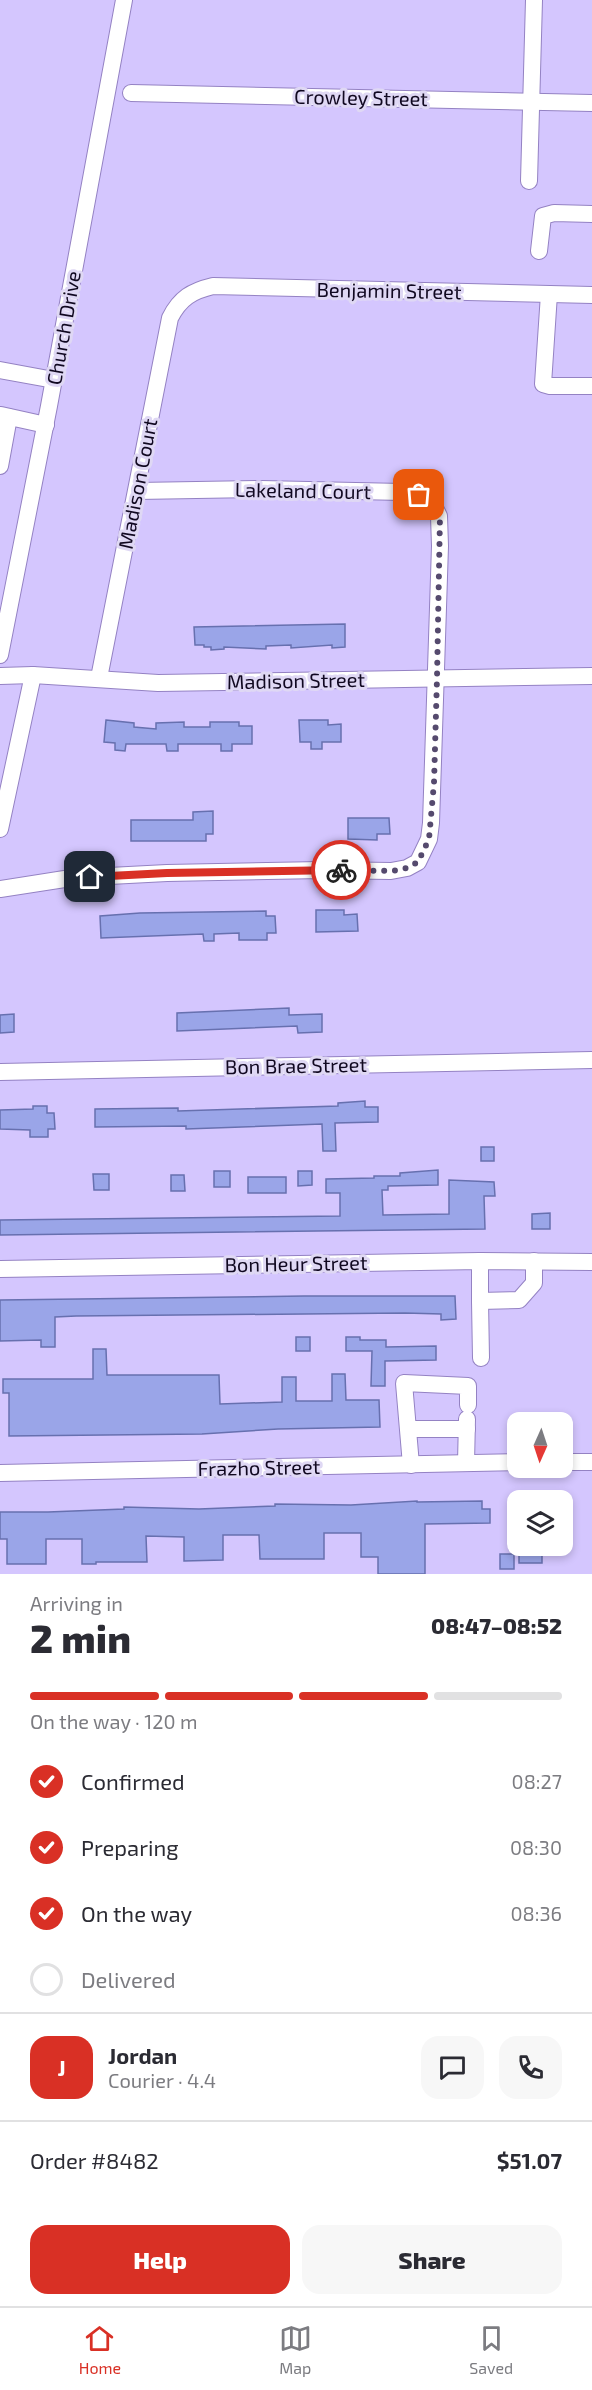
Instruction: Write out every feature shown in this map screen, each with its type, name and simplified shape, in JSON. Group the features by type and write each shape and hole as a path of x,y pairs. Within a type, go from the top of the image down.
{"street":[{"name":"Church Drive","path":"0,655 46,425 124,0"},
{"path":"530,181 534,0"},
{"name":"Crowley Street","path":"131,93 592,102"},
{"path":"539,251 543,216 554,213 592,214"},
{"name":"Benjamin Street","path":"187,295 213,286 592,295"},
{"path":"549,294 543,384 592,386"},
{"name":"Madison Court","path":"99,678 170,318 176,306 187,295"},
{"path":"0,370 54,380"},
{"path":"0,466 5,416 46,425"},
{"name":"Lakeland Court","path":"0,890 70,878 167,873 392,871 407,868 418,862 429,839 434,783 440,516 431,500 404,492 261,489 137,491"},
{"path":"0,829 33,675"},
{"name":"Madison Street","path":"0,676 33,675 158,683 592,676"},
{"name":"Bon Brae Street","path":"0,1072 592,1060"},
{"path":"480,1261 481,1358"},
{"name":"Bon Heur Street","path":"0,1269 480,1261 592,1262"},
{"path":"480,1301 519,1300 534,1283 534,1261"},
{"path":"411,1465 405,1383 468,1386 466,1463"},
{"path":"409,1429 467,1417"},
{"name":"Frazho Street","path":"0,1473 507,1462"},
{"path":"573,1462 592,1462"}],"building":[{"path":"345,624 345,647 332,648 332,645 291,648 291,645 266,646 266,649 224,647 224,649 211,650 211,647 195,645 194,627"},
{"path":"106,720 134,723 134,727 156,729 156,723 184,722 184,727 210,727 210,722 239,722 239,726 252,726 252,744 232,744 232,751 221,751 221,744 178,744 178,751 167,751 166,744 126,744 125,751 115,750 115,743 104,742"},
{"path":"299,720 328,720 328,725 341,724 341,742 322,742 322,749 311,749 311,742 300,742"},
{"path":"213,811 213,834 206,834 206,841 131,841 131,820 193,820 193,812"},
{"path":"348,818 389,818 390,834 377,834 377,840 348,839"},
{"path":"316,910 344,910 344,915 357,914 358,931 316,932"},
{"path":"266,911 266,916 275,916 276,933 267,933 267,940 239,940 239,933 214,934 214,941 204,941 203,934 101,938 100,916"},
{"path":"289,1008 289,1015 322,1014 322,1032 298,1033 297,1026 177,1031 177,1013"},
{"path":"14,1014 14,1032 0,1033 0,1015"},
{"path":"365,1101 365,1107 378,1107 378,1122 335,1123 336,1151 323,1151 322,1124 186,1129 186,1126 95,1127 95,1109 178,1108 178,1111 338,1106 338,1103"},
{"path":"33,1106 47,1106 47,1113 54,1113 55,1129 48,1129 48,1137 30,1137 30,1130 0,1129 0,1110 33,1109"},
{"path":"481,1147 494,1147 494,1161 481,1161"},
{"path":"438,1170 438,1185 388,1186 388,1190 382,1190 383,1215 449,1214 449,1180 494,1182 495,1196 484,1196 485,1229 0,1235 0,1220 340,1216 340,1193 326,1193 326,1179 400,1176 400,1173"},
{"path":"214,1171 230,1171 230,1187 214,1187"},
{"path":"298,1171 312,1171 312,1185 298,1186"},
{"path":"93,1174 109,1174 109,1190 94,1190"},
{"path":"171,1175 184,1175 185,1191 171,1191"},
{"path":"248,1177 286,1177 286,1193 248,1193"},
{"path":"550,1213 550,1229 532,1229 532,1214"},
{"path":"455,1296 456,1319 441,1320 441,1314 405,1313 55,1317 55,1347 41,1347 41,1340 0,1341 0,1300"},
{"path":"296,1337 310,1337 310,1351 296,1351"},
{"path":"346,1337 360,1337 360,1340 386,1340 386,1347 436,1346 436,1360 385,1361 385,1386 371,1386 372,1351 346,1351"},
{"path":"93,1349 106,1349 107,1375 219,1375 220,1404 282,1402 282,1377 296,1377 296,1401 332,1401 332,1374 345,1374 346,1400 379,1400 380,1427 278,1429 202,1434 9,1436 9,1393 3,1393 3,1379 93,1379"},
{"path":"417,1501 482,1501 482,1509 490,1509 490,1523 425,1524 425,1574 378,1574 378,1557 361,1557 361,1533 324,1533 324,1559 260,1559 259,1535 223,1535 223,1560 184,1561 184,1537 146,1536 147,1562 96,1562 96,1564 82,1564 82,1539 46,1539 46,1564 7,1564 7,1539 0,1539 0,1512 124,1509 124,1507 199,1509 275,1506 275,1504 351,1505"},
{"path":"500,1554 514,1556 514,1569 500,1569"},
{"path":"519,1556 542,1556 542,1563 519,1563"}],"way so far":[{"path":"341,870 392,871 407,868 418,862 429,839 434,783 440,516 431,500 419,495"}],"route":[{"path":"90,877 167,873 341,870"}]}
